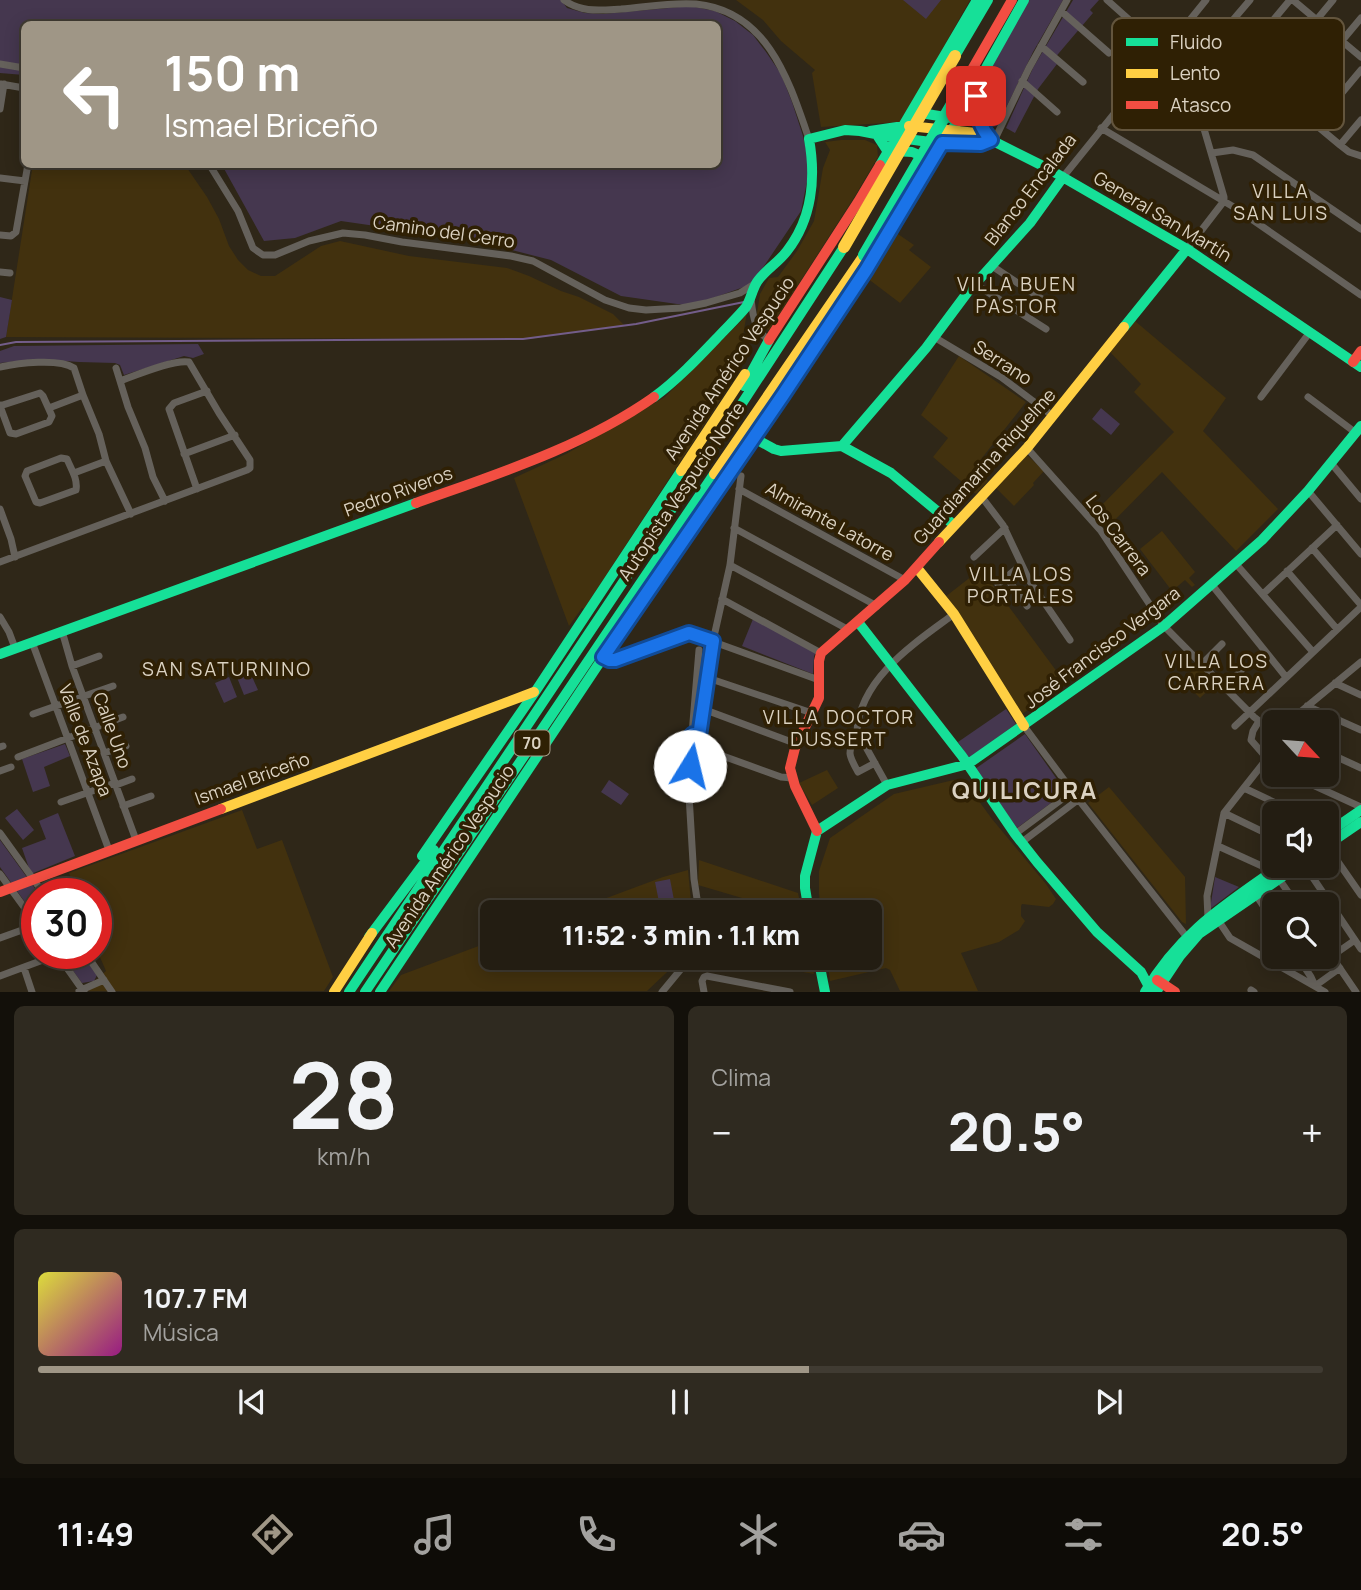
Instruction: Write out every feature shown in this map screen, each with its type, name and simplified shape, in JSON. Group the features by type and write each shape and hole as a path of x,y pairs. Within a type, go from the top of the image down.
{"main road":[{"name":"Avenida Américo Vespucio","path":"535,692 769,340 904,126 977,0"},
{"name":"Autopista Vespucio Norte","path":"349,992 844,247 988,0"},
{"name":"Autopista Vespucio Norte","path":"365,992 864,255 1012,0"},
{"name":"Avenida Américo Vespucio","path":"380,992 866,270 942,143 961,117 986,66 1024,0"},
{"path":"756,283 788,249 805,217 814,174 810,139 839,131 942,143 981,144 991,139 975,111 976,88"},
{"path":"912,111 950,118 961,117"},
{"name":"General San Martín","path":"871,133 904,126 991,139 1063,177 1187,249 1311,332 1358,360"},
{"path":"871,133 888,152 915,153 931,161"},
{"name":"Blanco Encalada","path":"842,446 975,284 1030,223 1063,177"},
{"name":"Guardiamarina Riquelme","path":"821,653 905,580 1027,448 1187,249"},
{"name":"Pedro Riveros","path":"0,654 503,472 559,449 644,404 667,387 737,316 751,298 756,283"},
{"path":"726,428 769,340"},
{"path":"733,445 793,379"},
{"name":"José Francisco Vergara","path":"817,831 887,785 968,764 1164,626 1262,540 1308,491 1358,429"},
{"path":"754,438 781,451 842,446 889,471 954,524"},
{"path":"917,568 954,614 1024,726"},
{"path":"853,626 891,664 968,764 1018,838 1058,888 1097,932 1154,987 1175,992"},
{"path":"807,900 805,876 817,831 792,778 790,764 819,698 821,653"},
{"name":"Ismael Briceño","path":"32,878 520,704 535,692"},
{"name":"Avenida Américo Vespucio","path":"334,992 520,704"},
{"path":"369,937 432,852 475,802"},
{"path":"1339,837 1356,825 1361,809"},
{"path":"1154,987 1213,919 1270,878"},
{"path":"1154,987 1186,936 1256,895 1272,878"},
{"name":"Ismael Briceño","path":"5,890 21,883"},
{"path":"821,970 825,992"}],"street":[{"path":"564,0 576,7 594,10 696,4 719,8 738,16 758,34 777,59 810,139"},
{"path":"991,139 1067,0"},
{"path":"1107,0 1127,18"},
{"name":"Blanco Encalada","path":"1192,18 1206,0"},
{"path":"1235,18 1250,0"},
{"path":"1276,18 1292,0 1314,18"},
{"path":"1319,18 1333,0"},
{"path":"1061,11 1109,53"},
{"path":"1344,39 1361,18"},
{"path":"1344,43 1361,57"},
{"path":"1041,46 1083,82"},
{"path":"0,64 21,68"},
{"path":"1344,90 1361,70"},
{"path":"1022,81 1058,112"},
{"path":"0,109 2,84 21,88"},
{"name":"Blanco Encalada","path":"1063,177 1112,115"},
{"path":"1340,145 1361,120"},
{"path":"1101,128 1224,201 1361,295"},
{"path":"1205,130 1224,201"},
{"path":"1321,130 1349,152 1361,156"},
{"path":"1212,153 1239,151 1253,155 1361,229"},
{"path":"0,235 14,235 17,230 27,168"},
{"name":"Camino del Cerro","path":"211,168 238,211 253,248 263,255 275,256 309,241 343,233 511,256 533,261 605,300 629,309 646,310 706,303 740,293 756,283"},
{"path":"0,178 25,181"},
{"name":"Guardiamarina Riquelme","path":"1187,249 1224,201"},
{"path":"992,266 1051,305"},
{"path":"0,272 10,273"},
{"path":"975,284 1046,329"},
{"path":"751,298 756,327 769,340"},
{"path":"1261,397 1311,332"},
{"name":"Serrano","path":"934,337 1001,377 1053,416"},
{"path":"0,562 250,468 251,462 191,364 185,361 155,368 120,381"},
{"path":"0,367 19,362 71,365 75,369 106,461 128,515"},
{"path":"116,368 145,448 157,486 156,492 162,502"},
{"path":"197,489 170,407 207,391"},
{"path":"40,393 52,416 49,422 13,434 10,433 0,406 40,393"},
{"path":"48,408 83,395"},
{"path":"1308,397 1358,429"},
{"path":"184,454 235,435"},
{"name":"Los Carrera","path":"1027,448 1101,531 1164,626 1262,723"},
{"path":"61,458 67,459 74,473 77,487 74,492 40,503 34,501 25,476 27,471 61,458"},
{"path":"74,473 106,461"},
{"path":"1331,463 1361,499"},
{"path":"697,900 694,879 690,753 703,709 713,641 730,565 741,476"},
{"name":"Almirante Latorre","path":"739,489 905,580"},
{"path":"1308,491 1361,554"},
{"path":"981,496 1005,528 1021,565 1070,640"},
{"path":"0,509 11,539 17,545 17,556"},
{"path":"1263,594 1337,525"},
{"path":"734,528 877,606"},
{"path":"974,557 1005,528"},
{"path":"1235,726 1361,606 1312,548"},
{"path":"1236,564 1313,652"},
{"path":"730,565 853,626"},
{"path":"998,584 1021,565"},
{"path":"1287,571 1338,629"},
{"path":"1006,577 1026,607 1040,597"},
{"path":"1212,585 1286,677"},
{"path":"722,599 821,653"},
{"path":"874,763 858,772 849,752 867,698 891,664 954,614"},
{"path":"0,619 15,648"},
{"name":"Calle Uno","path":"62,631 72,666 136,840"},
{"path":"603,657 615,660 689,633 819,680"},
{"name":"Valle de Azapa","path":"32,642 109,850"},
{"path":"1202,664 1222,644"},
{"path":"699,650 696,735 698,747 781,777 792,778"},
{"path":"72,666 99,656"},
{"path":"1302,710 1361,662"},
{"path":"1225,687 1241,671"},
{"path":"708,678 812,713"},
{"path":"1335,683 1361,695"},
{"path":"33,714 113,685"},
{"path":"1307,706 1361,730"},
{"path":"703,709 797,744"},
{"path":"18,757 123,717"},
{"path":"1259,721 1251,741 1262,753"},
{"path":"1024,726 1186,936"},
{"path":"857,731 887,785"},
{"path":"104,754 126,746"},
{"path":"1339,758 1361,768"},
{"path":"1262,766 1224,813 1207,896 1213,919 1230,938 1325,992"},
{"path":"0,771 11,767"},
{"path":"61,802 132,779"},
{"path":"1244,788 1272,801"},
{"path":"1318,788 1361,809"},
{"path":"1018,838 1046,811 1073,791"},
{"path":"123,806 151,796"},
{"path":"1018,838 1052,820 1079,799"},
{"path":"1046,811 1052,820"},
{"path":"1224,813 1262,831"},
{"path":"0,833 32,878"},
{"path":"1218,846 1262,865"},
{"path":"1339,863 1361,895"},
{"path":"0,874 5,890 21,908"},
{"path":"1313,878 1361,949"},
{"path":"1256,895 1262,904"},
{"path":"0,938 21,931"},
{"path":"1339,951 1355,940"},
{"path":"1315,986 1340,968 1356,992"},
{"path":"0,976 21,969"},
{"path":"23,969 32,992"},
{"path":"67,969 82,991 104,980"},
{"path":"96,969 112,992"},
{"path":"1305,969 1315,986"},
{"path":"662,992 680,970"},
{"path":"704,992 702,981 707,976 790,992"}],"shaded area":[{"path":"0,0 561,0 567,8 603,14 690,6 715,11 735,21 753,35 766,52 781,74 792,102 810,167 801,211 752,284 691,306 621,296 551,260 472,240 341,221 295,238 264,241 224,168 721,168 721,21 21,21 21,75 0,73"},
{"path":"736,0 970,0 901,122 821,127 812,73 815,70 781,41 763,20"},
{"path":"903,0 941,0 926,19"},
{"path":"1028,0 1063,0 1033,52 997,126 992,127 982,114 980,88"},
{"path":"1073,0 1099,0 1090,10 1093,13 1053,60 1057,64 1038,89 1015,133 1006,128 1033,68"},
{"path":"865,140 877,145 878,157 769,330 759,326 756,319 760,294 769,278 778,277 814,221 823,168 830,150 825,142"},
{"path":"32,168 187,168 207,197 238,260 248,270 261,276 275,276 321,246 340,241 409,256 507,268 579,297 613,314 624,325 529,339 6,337"},
{"path":"895,232 914,245 909,250 931,267 900,303 867,278"},
{"path":"0,297 12,300 6,337 0,339"},
{"path":"747,312 740,354 742,367 584,609 582,608 569,626 514,478 566,454 665,397"},
{"path":"1135,321 1226,398 1203,431 1278,509 1236,551 1162,472 1107,528 1094,513 1174,432 1134,392 1141,384 1110,352"},
{"path":"198,344 204,354 193,358 184,356 124,375 120,365 115,363 37,359 0,363 0,351 14,346"},
{"path":"959,356 1026,402 974,468 988,481 976,494 933,457 948,438 921,415"},
{"path":"1101,408 1120,424 1111,435 1092,419"},
{"path":"1027,455 1044,471 1014,506 995,487"},
{"path":"1162,531 1195,572 1189,578 1195,585 1192,587 1185,580 1172,591 1140,549"},
{"path":"981,569 1066,684 1022,714 945,597"},
{"path":"753,619 816,652 813,674 742,646"},
{"path":"1199,664 1217,682 1200,698 1182,680"},
{"path":"249,670 258,690 244,695 236,675"},
{"path":"229,677 237,697 224,703 215,683"},
{"path":"1006,709 1016,724 969,758 958,742"},
{"path":"1025,734 1066,792 1017,828 975,769"},
{"path":"65,744 70,756 44,767 50,786 33,792 22,759"},
{"path":"827,770 838,788 812,805 799,783"},
{"path":"958,779 960,785 965,782 1056,899 1049,907 1022,904 1021,916 1025,921 1019,930 999,942 961,953 978,991 900,991 890,970 882,969 882,900 820,900 819,871 830,838 894,794"},
{"path":"609,780 629,794 621,805 601,792"},
{"path":"1109,787 1185,877 1186,924 1088,803"},
{"path":"17,809 34,830 23,840 5,818"},
{"path":"242,810 257,849 282,840 333,977 324,991 84,991 105,969 112,969 112,878 71,878 69,873"},
{"path":"58,813 75,856 31,874 22,848 46,839 39,821"},
{"path":"0,840 27,878 21,878 21,897 0,867"},
{"path":"699,860 798,893 799,900 749,900 698,885"},
{"path":"688,870 691,900 601,900"},
{"path":"1215,877 1239,887 1210,909"},
{"path":"670,879 674,900 659,900 655,882"},
{"path":"480,945 480,970 669,970 647,991 389,991 401,975"},
{"path":"72,969 93,969 97,975 94,981 82,983"},
{"path":"791,970 813,970 814,974"},
{"path":"829,970 877,970 830,981"}],"waterway":[{"path":"0,345 16,342 523,339 636,324 744,302"}],"traffic: fast":[{"path":"880,165 977,0"},
{"path":"955,56 988,0"},
{"path":"793,379 961,117 1024,0"},
{"path":"864,255 970,73"},
{"path":"976,88 977,116 991,140 1047,168 1187,249 1361,367"},
{"path":"915,112 951,118"},
{"path":"870,131 904,126"},
{"path":"654,397 687,369 743,311 757,282 795,239 810,198 812,168 809,139 845,130 896,138"},
{"path":"877,135 888,152"},
{"path":"900,138 957,144 991,140"},
{"path":"894,151 912,152 929,159"},
{"path":"842,446 926,348 967,293 1030,223 1063,177"},
{"path":"349,992 844,247"},
{"path":"1124,327 1187,249"},
{"path":"744,386 769,340"},
{"path":"773,400 793,379"},
{"path":"380,992 654,581 783,394"},
{"path":"817,831 887,785 968,764 1164,626 1262,540 1308,491 1361,426"},
{"path":"754,438 781,451 842,446 891,473 954,525"},
{"path":"422,856 535,692 681,471"},
{"path":"365,992 714,474"},
{"path":"0,654 416,503"},
{"path":"858,622 962,756 1037,862 1097,932 1141,972 1148,985 1153,988"},
{"path":"1339,825 1361,810"},
{"path":"1339,837 1361,822"},
{"path":"807,900 805,876 817,831"},
{"path":"369,937 434,850"},
{"path":"1145,992 1173,952 1189,936 1222,907 1263,878"},
{"path":"1156,992 1180,956 1199,934 1281,878"},
{"path":"821,970 825,992"}],"traffic: slow":[{"path":"844,247 955,56"},
{"path":"909,126 986,134"},
{"path":"714,474 864,255"},
{"path":"939,542 1027,448 1124,327"},
{"path":"681,471 745,374"},
{"path":"917,568 954,614 1024,726"},
{"path":"221,809 534,692"},
{"path":"334,992 372,933"}],"traffic: jam":[{"path":"970,73 1012,0"},
{"path":"769,340 880,165"},
{"path":"1353,362 1361,351"},
{"path":"416,503 569,445 627,415 654,397"},
{"path":"817,831 795,786 790,768 795,748 819,698 821,653 905,580 939,542"},
{"path":"0,892 221,809"},
{"path":"1157,980 1175,992"}],"district":[{"name":"VILLA SAN LUIS","path":"1281,202"},
{"name":"VILLA BUEN PASTOR","path":"1017,295"},
{"name":"VILLA LOS PORTALES","path":"1021,585"},
{"name":"SAN SATURNINO","path":"227,669"},
{"name":"VILLA LOS CARRERA","path":"1217,672"},
{"name":"VILLA DOCTOR DUSSERT","path":"839,728"},
{"name":"QUILICURA","path":"1025,789"}],"route":[{"path":"690,766 691,736 699,736 713,641 689,633 615,660 603,657 866,270 942,143 981,144 991,140 976,116 976,96"}]}
